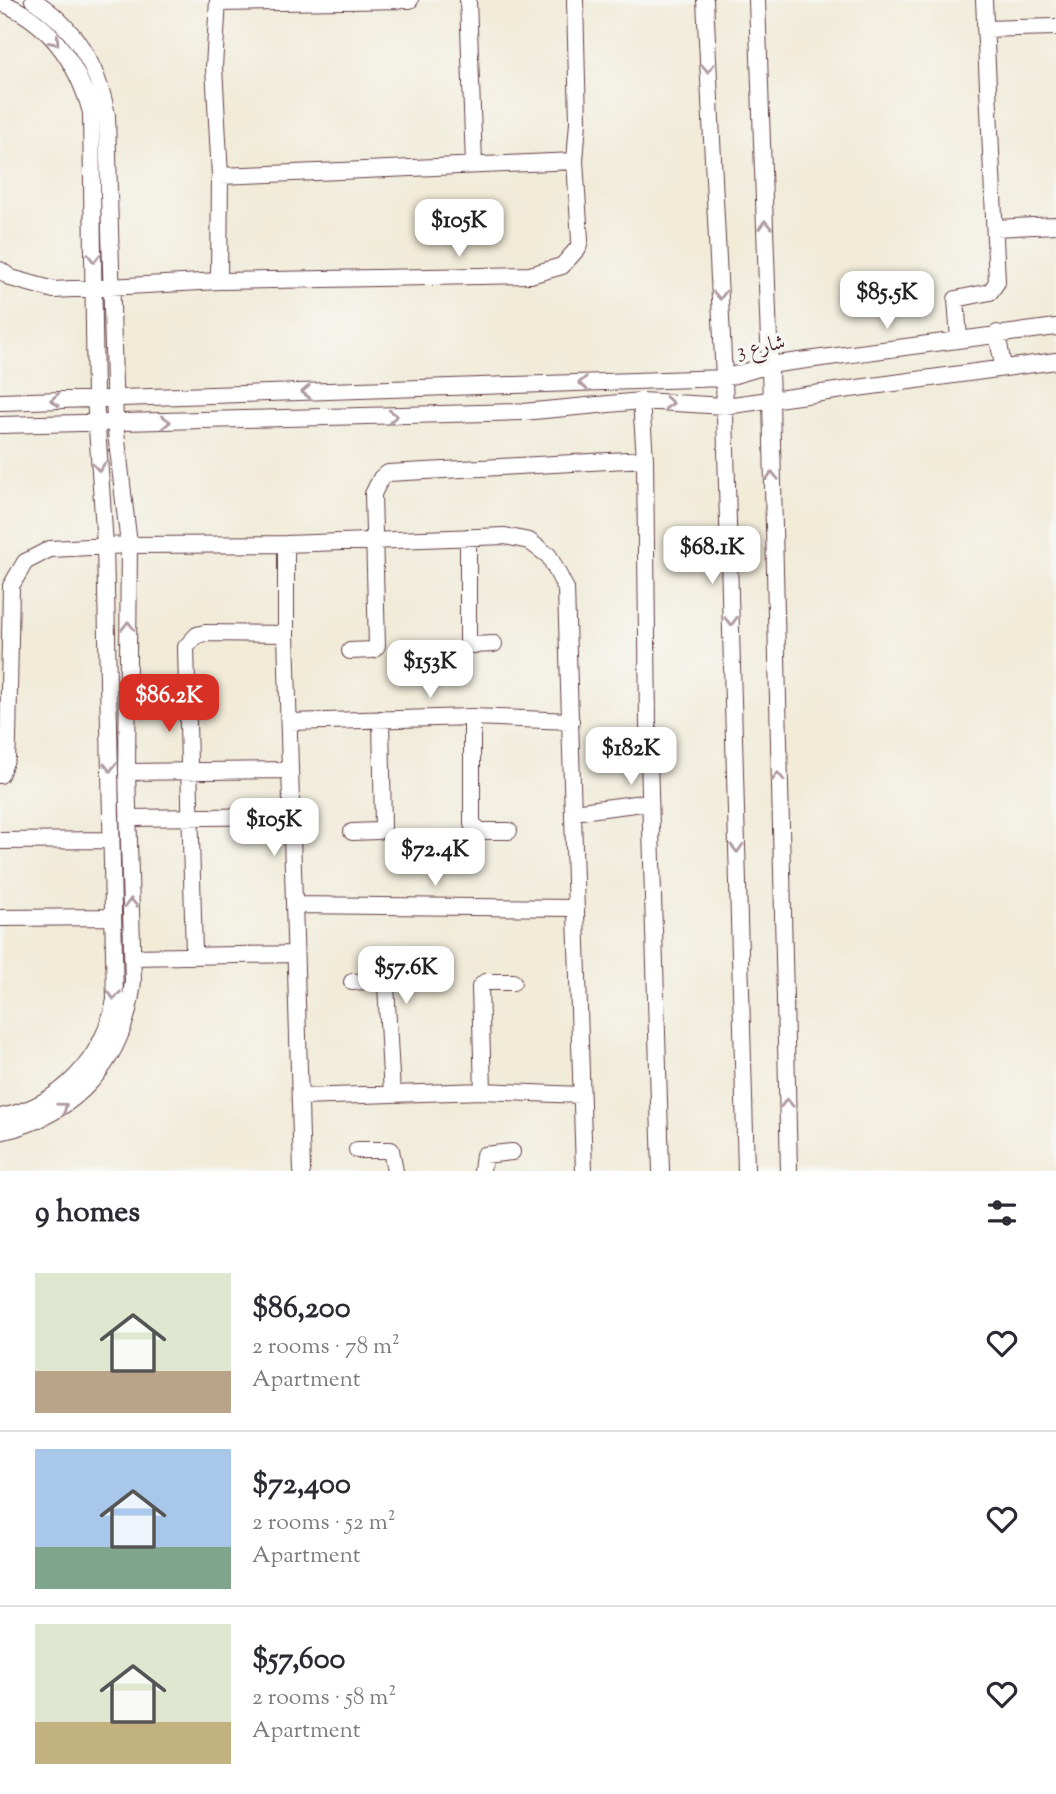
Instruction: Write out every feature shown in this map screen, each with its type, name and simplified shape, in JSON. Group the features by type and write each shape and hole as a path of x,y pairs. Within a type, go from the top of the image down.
{"street":[{"path":"0,1117 25,1111 60,1091 91,1061 103,1042 115,1000 105,545 95,398 108,141 102,90 81,44 65,25 33,0"},
{"path":"219,281 220,176 215,67 218,2 373,3 410,0"},
{"path":"468,0 474,164"},
{"path":"0,270 11,278 38,287 102,288 219,281 382,280 547,272 562,266 578,248 581,229 575,161 578,122 575,0"},
{"path":"705,0 724,378 746,1171"},
{"path":"757,0 771,398 789,1171"},
{"path":"959,339 956,299 990,292 997,282 984,0"},
{"path":"0,2 37,23 57,41 84,86 93,138 102,288 129,545 127,772 132,957 131,1007 117,1041 97,1074 76,1097 51,1116 0,1132"},
{"path":"985,29 1056,27"},
{"path":"220,176 575,161"},
{"path":"995,228 1056,225"},
{"name":"شارع 3","path":"0,402 724,378 769,365 1056,327"},
{"path":"997,333 1003,366"},
{"path":"0,425 523,412 641,401 725,407 771,398 1056,361"},
{"path":"641,401 645,460 650,802 661,1171"},
{"path":"350,651 373,650 377,646 372,541 373,494 381,478 397,470 645,460"},
{"path":"468,537 468,641 472,645 494,644"},
{"path":"0,775 7,757 8,741 4,642 11,586 26,562 50,549 105,545 286,544 468,537 518,537 540,548 557,566 566,589 584,1171"},
{"path":"286,544 286,634 302,1171"},
{"path":"194,955 184,654 191,640 213,633 286,634"},
{"path":"289,722 472,717 570,721"},
{"path":"472,717 472,824 481,831 509,831"},
{"path":"352,832 378,831 383,827 381,719"},
{"path":"127,772 290,770"},
{"path":"573,812 650,802"},
{"path":"128,818 291,816"},
{"path":"0,841 111,840"},
{"path":"294,905 575,908"},
{"path":"0,918 113,917"},
{"path":"132,957 295,954"},
{"path":"352,982 380,980 386,985 392,1094"},
{"path":"483,1091 480,988 485,982 513,982"},
{"path":"301,1097 483,1091 581,1095"},
{"path":"358,1150 391,1150 395,1171"},
{"path":"482,1171 485,1154 512,1152"}]}
